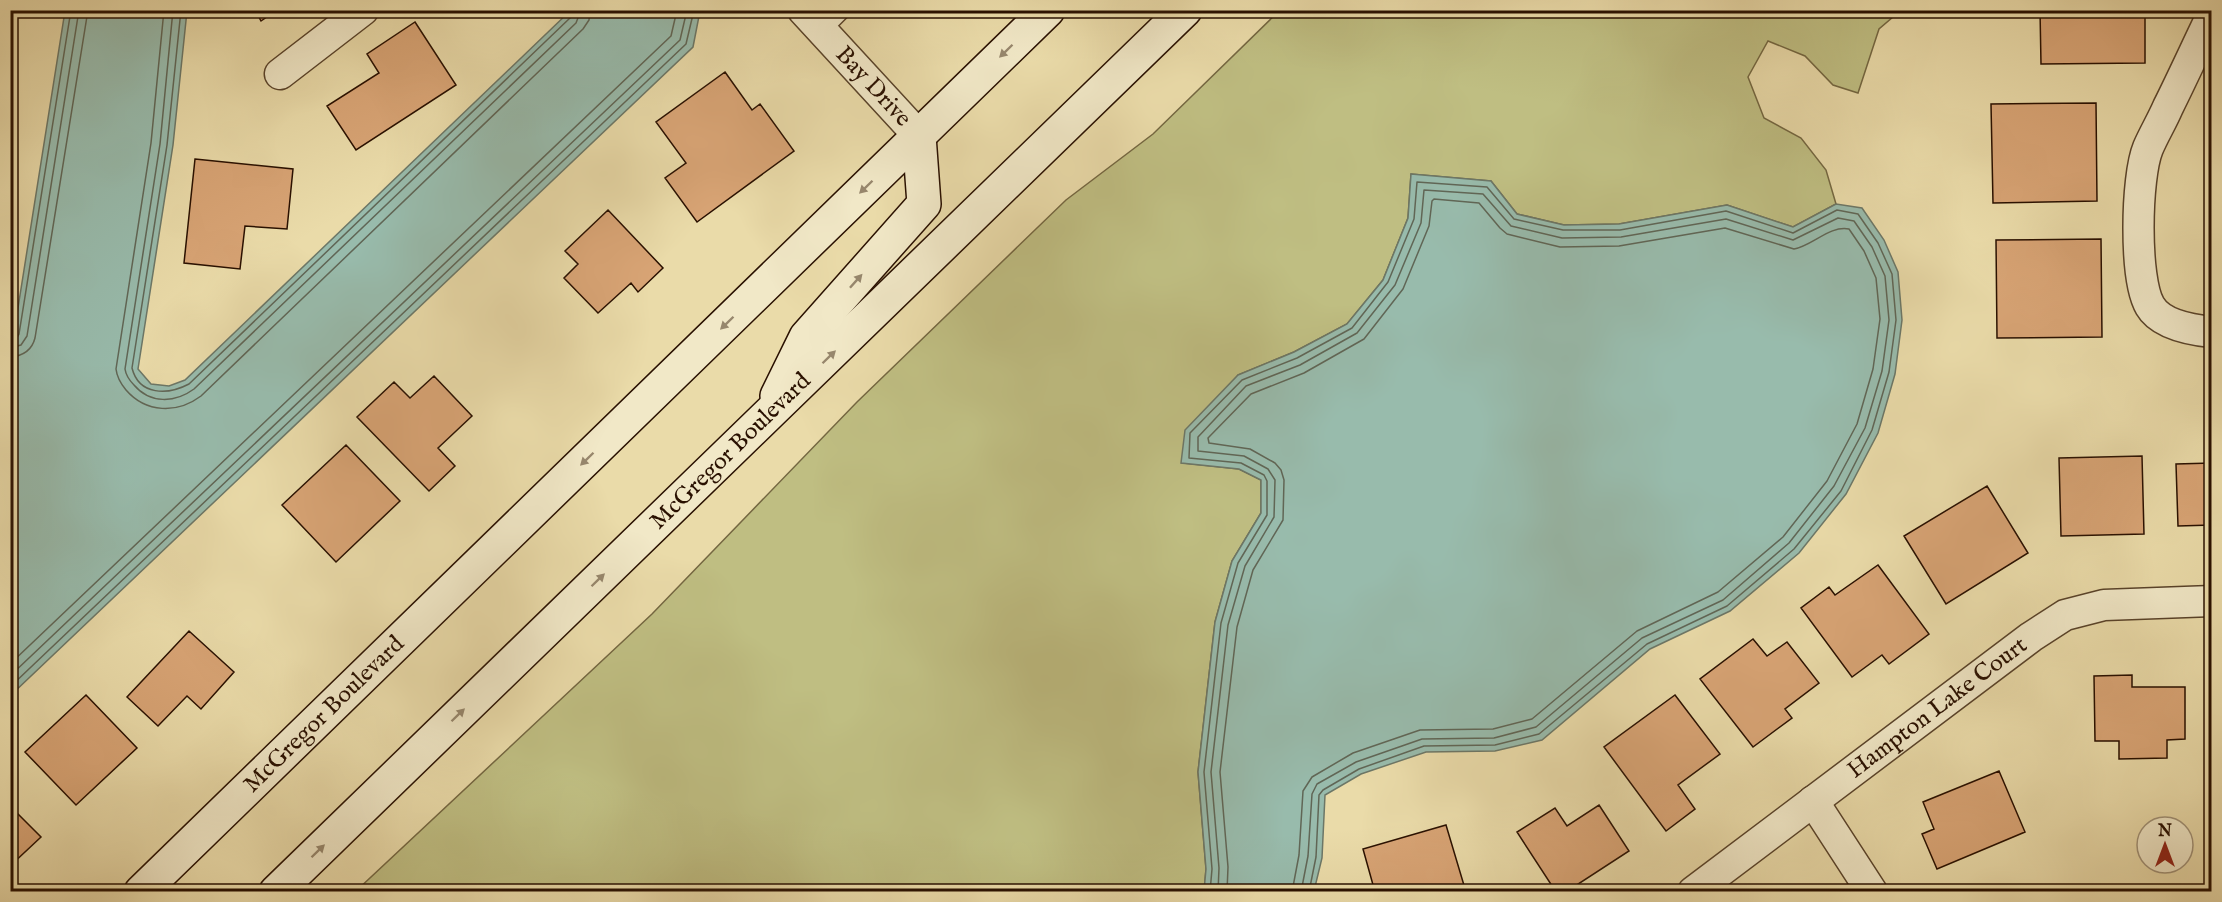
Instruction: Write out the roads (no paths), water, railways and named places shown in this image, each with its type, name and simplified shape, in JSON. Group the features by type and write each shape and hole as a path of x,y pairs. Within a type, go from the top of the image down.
{"main road":[{"name":"McGregor Boulevard","path":"141,891 1048,10"},
{"name":"McGregor Boulevard","path":"276,891 1185,10"},
{"path":"767,417 806,337 924,204 919,136"}],"street":[{"path":"280,74 363,10"},
{"path":"2211,15 2147,150 2141,182 2139,247 2144,291 2151,308 2166,321 2193,330 2211,332"},
{"name":"Bay Drive","path":"823,17 919,136"},
{"name":"Hampton Lake Court","path":"1693,891 2022,644 2065,615 2104,605 2211,601"},
{"path":"1813,801 1872,891"}],"water":[{"path":"65,11 187,11 173,145 138,369 151,384 169,386 185,380 570,11 700,11 693,47 11,695 11,352"},
{"path":"1411,174 1491,181 1517,214 1564,225 1619,224 1727,205 1793,227 1836,204 1862,208 1884,240 1898,272 1902,320 1895,374 1878,433 1846,494 1799,553 1730,611 1650,649 1542,740 1495,751 1426,752 1361,774 1325,795 1322,858 1314,891 1204,891 1206,869 1198,772 1215,622 1232,561 1261,513 1261,480 1239,469 1181,463 1185,430 1238,375 1294,352 1347,324 1383,280 1408,218"}]}
